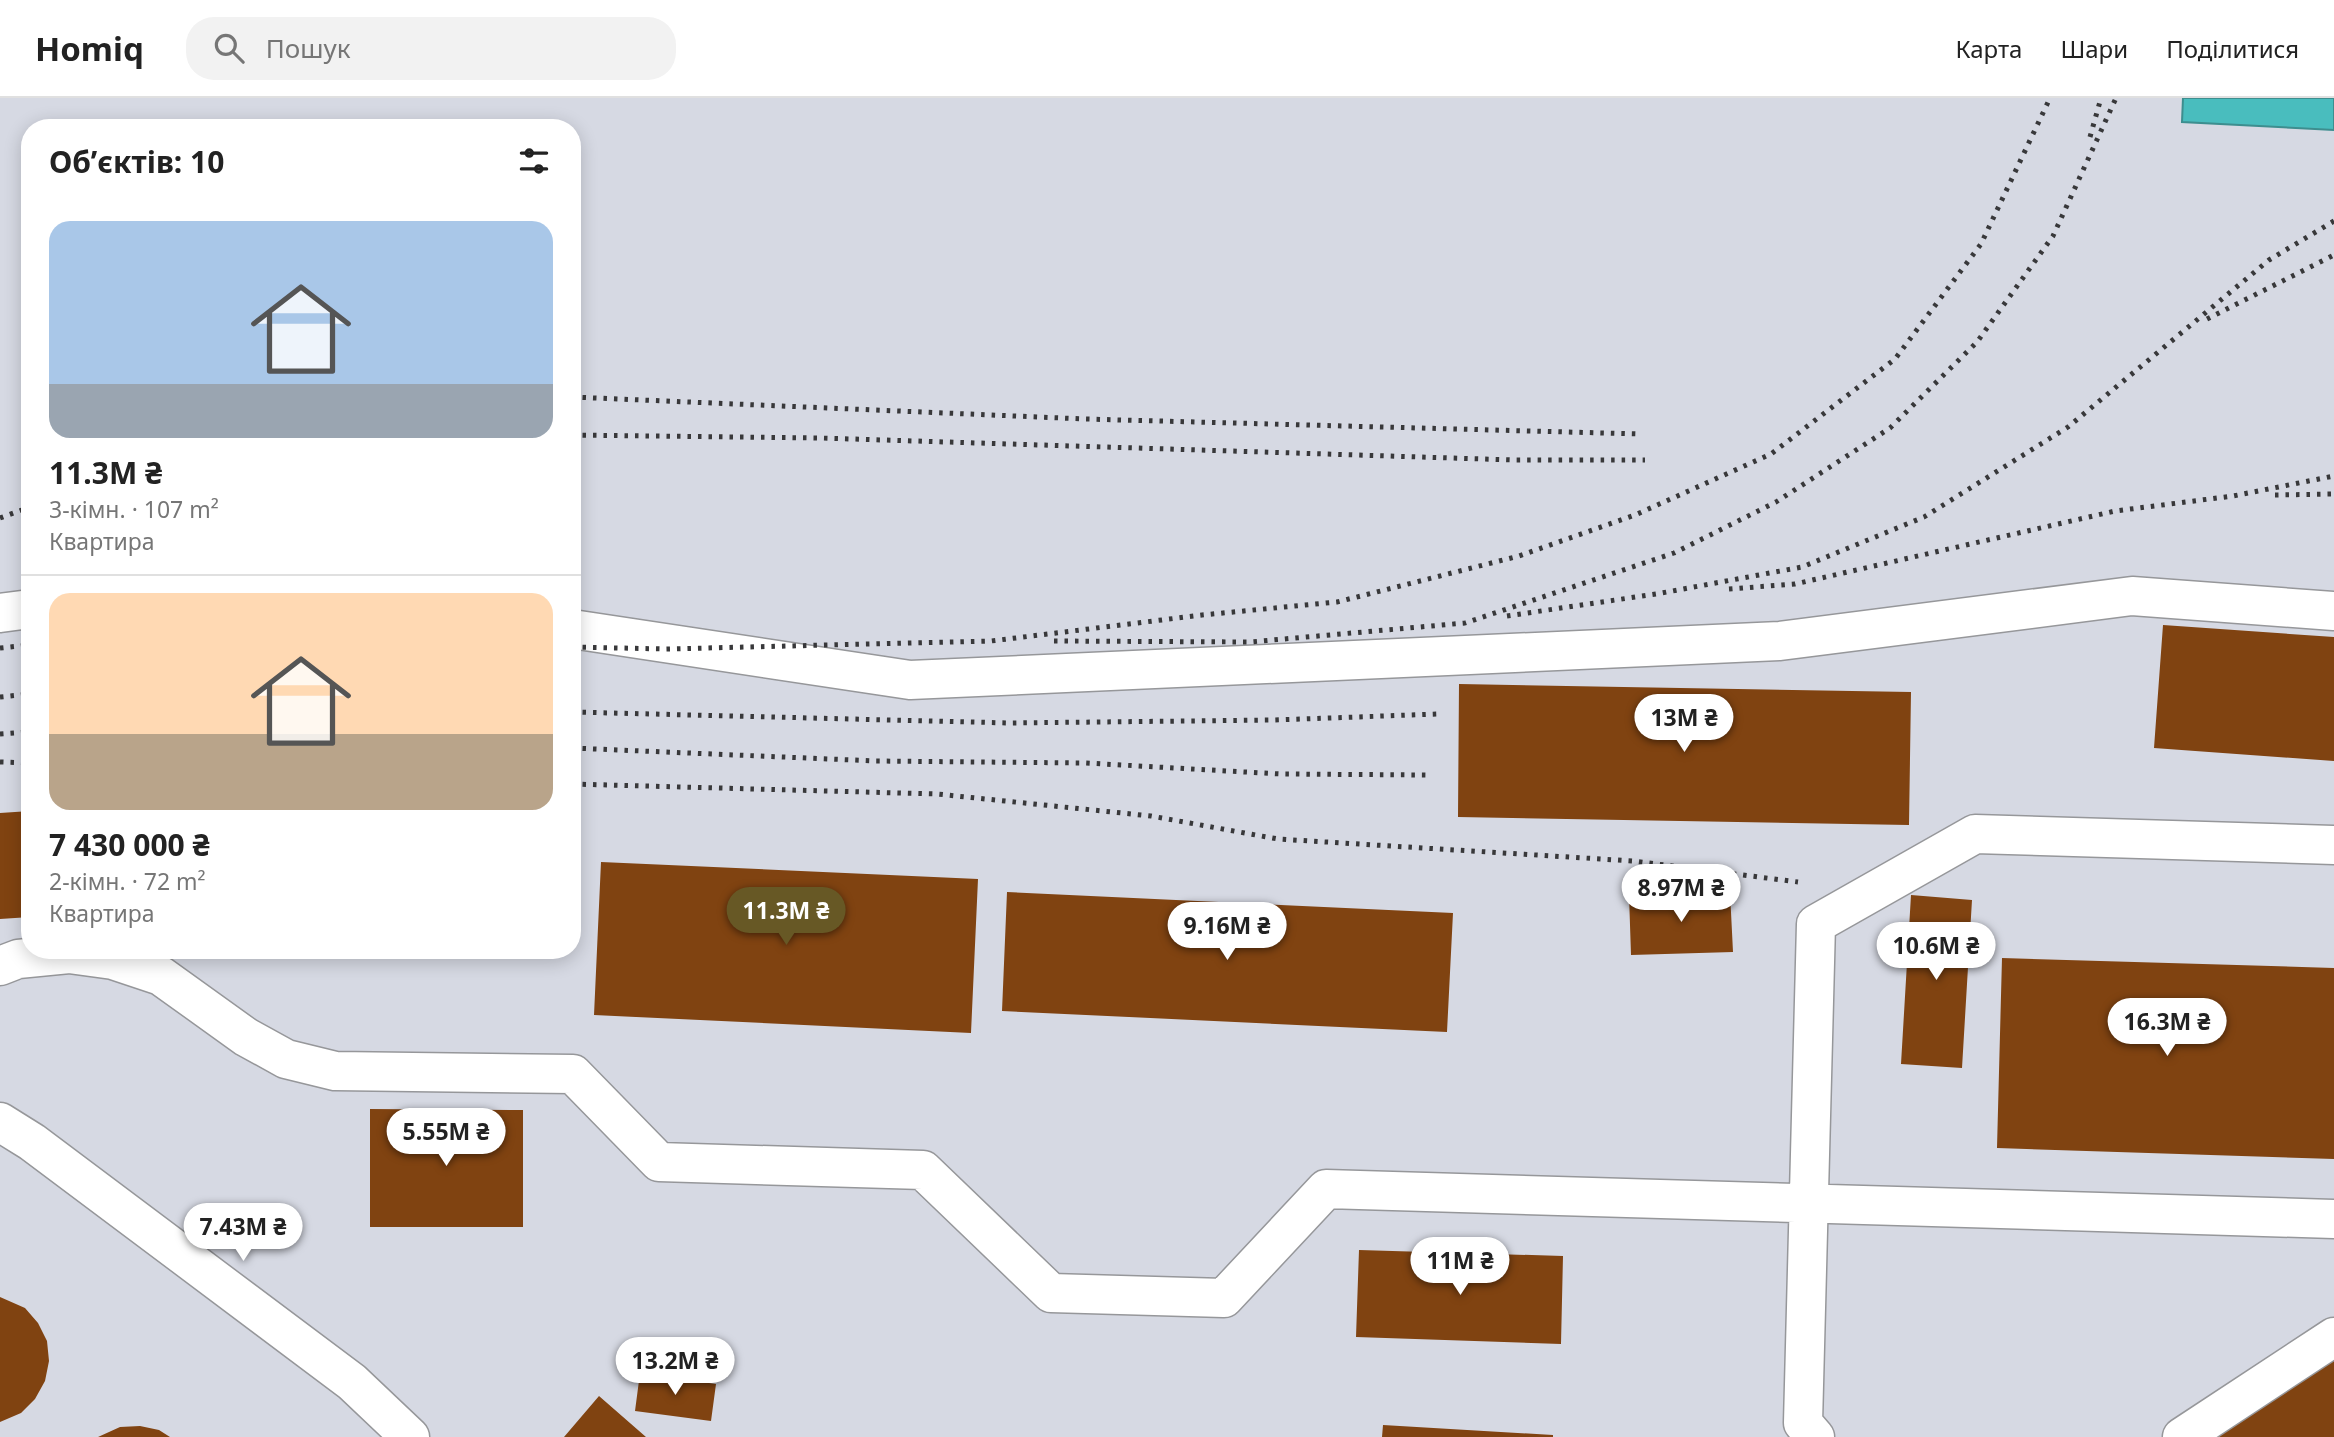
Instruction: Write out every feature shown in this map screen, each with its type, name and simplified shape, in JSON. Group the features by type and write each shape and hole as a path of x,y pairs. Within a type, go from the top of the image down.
{"street":[{"path":"581,630 910,680 1780,641 2132,596 2334,611"},
{"path":"0,612 21,610"},
{"path":"1815,1437 1803,1423 1816,924 1975,834 2334,845"},
{"path":"0,966 21,959"},
{"path":"106,959 161,976 246,1037 286,1059 335,1071 573,1074 659,1162 923,1170 1051,1293 1224,1298 1326,1189 2334,1219"},
{"path":"0,1122 33,1142 352,1382 410,1437"},
{"path":"2182,1437 2334,1337"}],"shaded area":[{"path":"0,98 2183,98 2182,122 2334,130 2334,1437 0,1437"}],"water":[{"path":"2183,98 2334,98 2334,130 2182,122"}],"building":[{"path":"2163,625 2334,637 2334,761 2154,748"},
{"path":"1459,684 1911,692 1909,825 1458,817"},
{"path":"21,812 21,918 0,919 0,813"},
{"path":"601,862 978,879 971,1033 594,1015"},
{"path":"1007,892 1453,913 1447,1032 1002,1011"},
{"path":"1730,892 1733,952 1631,955 1629,895"},
{"path":"1911,895 1972,900 1962,1068 1901,1064"},
{"path":"2002,958 2334,968 2334,1159 1997,1148"},
{"path":"370,1109 523,1110 523,1227 370,1227"},
{"path":"1359,1250 1563,1256 1561,1344 1356,1337"},
{"path":"0,1297 25,1308 38,1323 47,1341 49,1361 45,1381 35,1399 21,1413 0,1422"},
{"path":"2334,1355 2334,1437 2212,1437"},
{"path":"640,1373 716,1384 711,1421 635,1411"},
{"path":"599,1396 646,1437 564,1437"},
{"path":"1383,1425 1553,1435 1553,1437 1382,1437"},
{"path":"140,1426 159,1430 170,1437 98,1437 120,1427"}],"railway":[{"path":"581,647 666,649 991,641 1202,615 1337,602 1519,556 1635,515 1771,454 1895,359 1981,244 2050,98"},
{"path":"2090,137 2101,98"},
{"path":"1054,641 1250,642 1465,623 1674,553 1776,502 1890,428 1977,342 2053,236 2116,98"},
{"path":"1507,616 1656,594 1802,567 1924,517 2068,427 2269,260 2334,221"},
{"path":"2207,319 2334,255"},
{"path":"581,397 1085,419 1641,434"},
{"path":"581,435 820,438 1515,460 1645,460"},
{"path":"1729,589 1795,584 2115,511 2233,496 2334,476"},
{"path":"2275,495 2334,494"},
{"path":"0,518 21,510"},
{"path":"0,648 21,646"},
{"path":"0,697 21,695"},
{"path":"581,712 1010,723 1273,720 1439,714"},
{"path":"0,734 21,733"},
{"path":"581,748 876,761 1086,763 1281,774 1430,775"},
{"path":"0,762 21,763"},
{"path":"581,784 937,794 1151,816 1278,839 1633,861 1798,882"}]}
